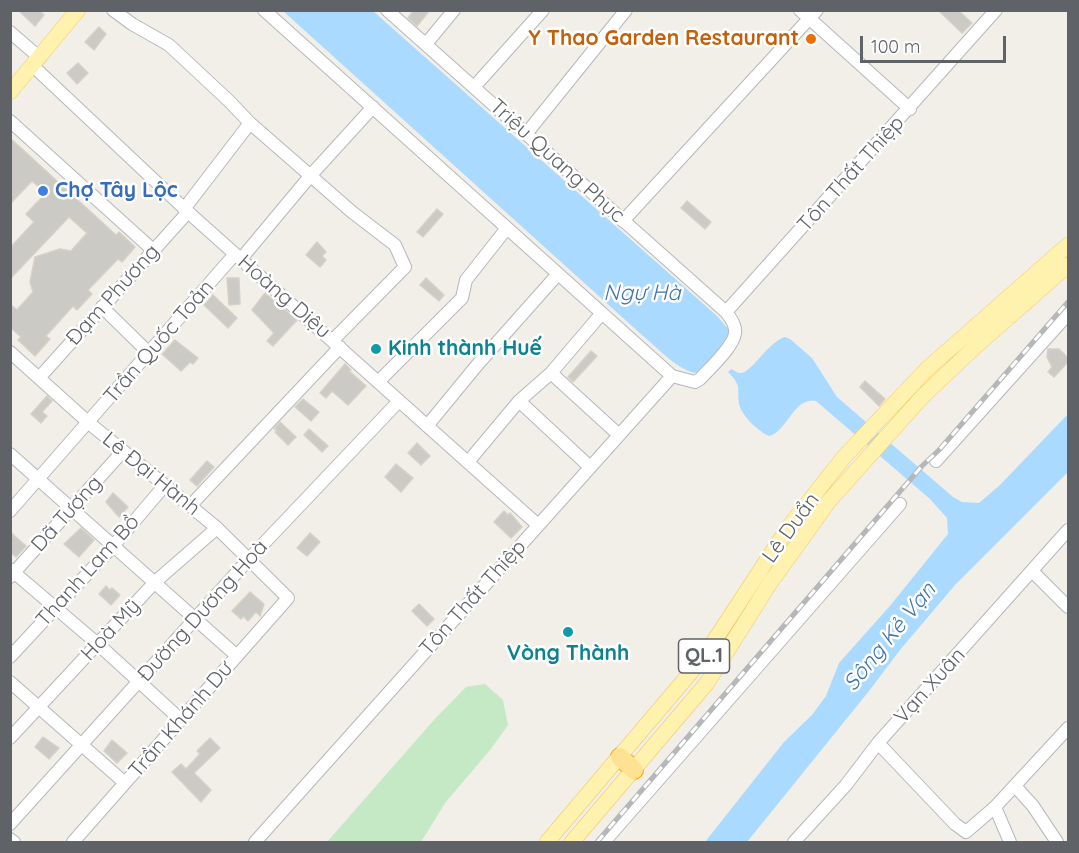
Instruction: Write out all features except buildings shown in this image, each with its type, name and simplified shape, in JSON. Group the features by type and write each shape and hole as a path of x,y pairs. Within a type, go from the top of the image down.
{"highway":[{"path":"620,757 634,770"}],"main road":[{"path":"10,92 78,10"},
{"name":"Lê Duẩn","path":"547,843 703,658 788,528 844,457 927,369 1068,245"},
{"name":"Lê Duẩn","path":"572,843 707,683 770,583 829,501 923,396 1068,265"}],"street":[{"path":"113,10 132,24 169,45 250,123 395,245 405,267 190,506"},
{"path":"264,10 672,376 694,382 700,379 734,341 736,331 726,312"},
{"name":"Triệu Quang Phục","path":"387,10 726,312"},
{"path":"426,44 454,10"},
{"path":"474,87 543,10"},
{"path":"526,134 626,10"},
{"name":"Tôn Thất Thiệp","path":"726,312 910,109 996,10"},
{"path":"623,221 809,13 910,109"},
{"name":"Hoàng Diệu","path":"10,32 36,62 186,210 538,525"},
{"name":"Trần Quốc Toản","path":"10,511 149,353 373,107"},
{"path":"10,121 153,250"},
{"name":"Đạm Phương","path":"39,378 153,250 186,210 250,123"},
{"path":"378,382 462,298 466,280 507,228"},
{"path":"427,426 478,364 558,274"},
{"path":"102,307 149,353"},
{"path":"468,462 519,401 551,373 602,313"},
{"path":"936,461 1068,314"},
{"name":"Lê Đại Hành","path":"10,352 89,423 217,528 288,598"},
{"path":"551,373 619,435"},
{"name":"Tôn Thất Thiệp","path":"255,843 672,376"},
{"name":"Đường Dương Hoà","path":"10,824 249,559 399,401"},
{"path":"519,401 590,467"},
{"name":"Dã Tượng","path":"12,573 123,451"},
{"path":"10,454 237,656"},
{"name":"Thanh Lam Bồ","path":"10,657 114,545 165,485"},
{"path":"604,843 900,504"},
{"name":"Hoà Mỹ","path":"10,738 99,645 155,582 217,528"},
{"name":"Vạn Xuân","path":"794,843 846,785 878,743 1033,572 1068,530"},
{"path":"1033,572 1068,607"},
{"path":"12,573 99,645 181,720"},
{"name":"Trần Khánh Dư","path":"73,843 288,598"},
{"path":"10,682 125,783"},
{"path":"878,743 955,824 966,832 995,807 1068,728"},
{"path":"1015,786 1033,806 1057,843"},
{"path":"995,807 1010,843"},
{"path":"10,839 14,843"}],"green space":[{"path":"485,684 503,700 508,725 445,803 421,842 327,842 433,721 466,687"}],"water":[{"name":"Ngự Hà","path":"283,11 373,11 717,316 731,332 729,339 701,371 695,373 688,371 674,363"},
{"name":"Sông Kẻ Vạn","path":"785,337 812,358 837,397 953,497 962,502 979,503 1000,485 1068,414 1068,472 955,585 900,650 747,842 705,842 784,742 812,715 826,696 839,663 889,607 948,534 947,518 930,499 816,401 802,404 776,433 769,436 747,418 740,408 737,384 728,372 731,369 739,373 749,369 773,345"}],"railway":[{"path":"597,842 922,466 939,450 1068,302"}],"place":[{"name":"Y Thao Garden Restaurant","path":"811,39"},
{"name":"Chợ Tây Lộc","path":"43,191"},
{"name":"Kinh thành Huế","path":"376,349"},
{"name":"Vòng Thành","path":"568,632"}]}
